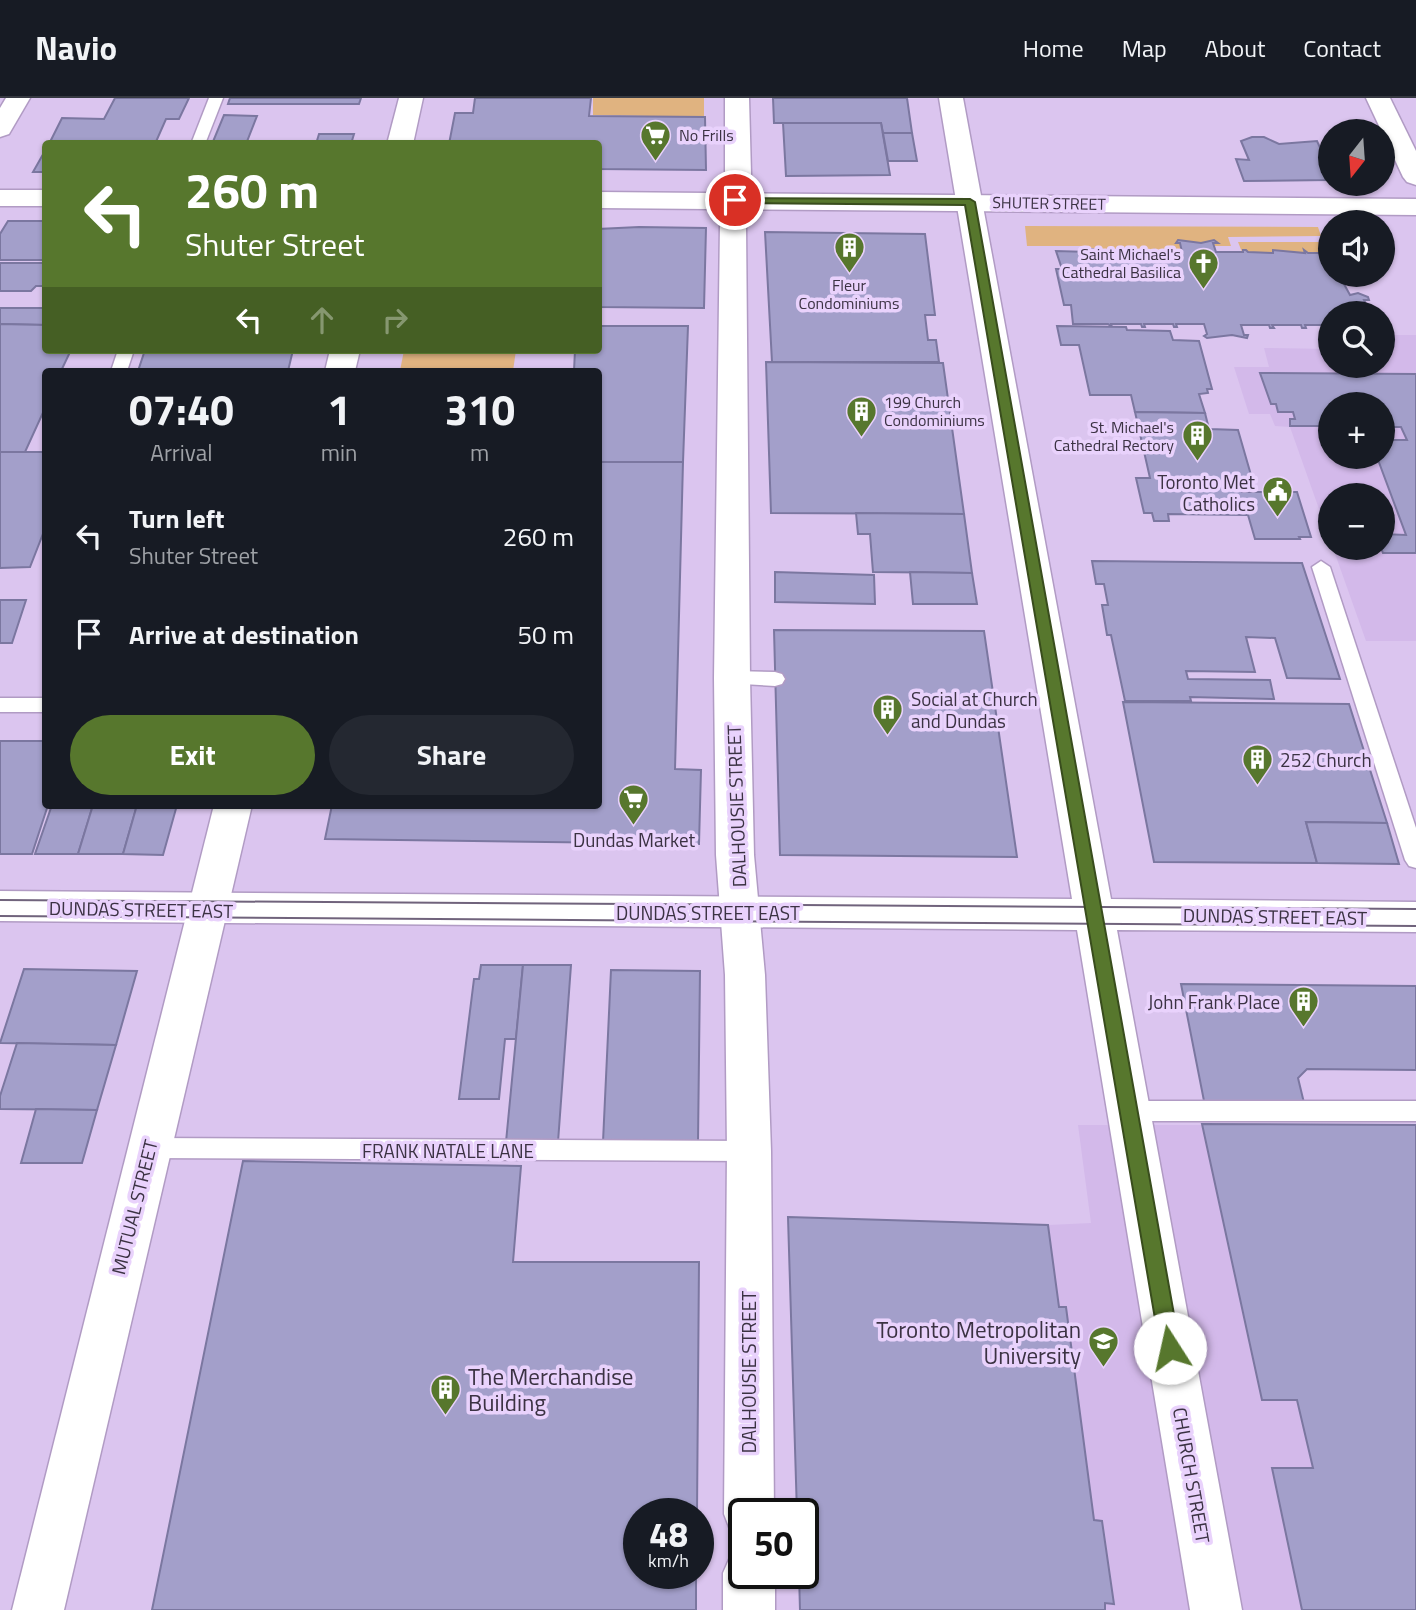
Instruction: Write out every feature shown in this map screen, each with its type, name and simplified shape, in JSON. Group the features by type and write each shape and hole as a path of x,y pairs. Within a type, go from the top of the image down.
{"street":[{"path":"0,130 18,98"},
{"path":"401,140 411,98"},
{"name":"DALHOUSIE STREET","path":"737,98 732,678 735,855 745,975 749,1151 748,1498"},
{"name":"CHURCH STREET","path":"951,98 1216,1610"},
{"path":"1378,98 1416,177"},
{"path":"0,198 42,198"},
{"name":"SHUTER STREET","path":"602,200 1416,207"},
{"name":"MUTUAL STREET","path":"38,1610 232,809"},
{"name":"DUNDAS STREET EAST","path":"0,906 209,910 1416,917"},
{"path":"749,1589 749,1610"}],"lane":[{"path":"200,140 216,98"},
{"path":"1321,567 1416,860"},
{"path":"732,678 775,679"},
{"path":"0,705 42,705"},
{"path":"1128,1111 1338,1118 1416,1111"},
{"name":"FRANK NATALE LANE","path":"148,1148 749,1151"}],"shaded area":[{"path":"593,98 704,98 704,117 593,115"},
{"path":"1025,226 1318,227 1318,236 1228,237 1231,246 1215,246 1213,243 1217,243 1214,240 1201,243 1178,240 1176,243 1180,243 1182,252 1124,252 1123,249 1121,252 1084,252 1082,246 1027,246"},
{"path":"1238,242 1318,242 1318,253 1304,250 1305,253 1278,253 1273,250 1273,253 1246,250 1242,252"},
{"path":"1395,335 1416,335 1416,641 1366,641 1337,560 1395,560 1395,483 1318,483 1318,506 1290,427 1275,426 1270,414 1249,414 1234,367 1269,367 1264,348 1318,349 1318,378 1395,378"},
{"path":"403,354 515,354 513,368 401,368"},
{"name":"Toronto Metropolitan University","path":"1078,1125 1416,1125 1416,1610 800,1610 799,1589 819,1589 819,1498 797,1498 788,1217 1048,1225 1091,1223"}],"building":[{"path":"115,98 189,98 179,119 166,119 157,140 51,140 62,118 104,119"},
{"path":"230,98 361,98 359,104 228,104"},
{"path":"475,98 591,98 589,116 705,117 706,170 602,169 602,140 450,140 455,113 473,113"},
{"path":"773,98 907,98 912,133 883,133 881,123 774,123"},
{"path":"224,115 257,116 248,140 214,140"},
{"path":"783,123 881,123 890,175 786,176"},
{"path":"883,133 912,133 917,161 888,161"},
{"path":"319,134 354,134 352,140 317,140"},
{"path":"1264,137 1279,144 1317,141 1318,180 1244,181 1236,159 1249,160 1241,141"},
{"path":"42,156 42,172 33,172"},
{"path":"8,221 42,221 42,260 0,260 0,234"},
{"path":"706,228 704,308 602,307 602,229"},
{"name":"Fleur Condominiums","path":"765,232 925,234 935,315 925,315 928,340 936,340 939,362 772,362"},
{"name":"Saint Michael's Cathedral Basilica","path":"1178,240 1201,243 1214,240 1218,243 1213,243 1216,252 1246,250 1273,253 1273,250 1305,253 1304,250 1318,253 1318,287 1346,287 1350,295 1358,293 1369,300 1318,301 1318,325 1305,325 1306,328 1301,325 1272,325 1274,328 1270,328 1269,325 1241,325 1244,335 1248,335 1247,338 1232,335 1207,338 1204,336 1207,334 1204,324 1176,324 1177,327 1174,327 1173,324 1144,324 1145,327 1142,327 1141,324 1111,324 1112,327 1108,324 1073,324 1071,305 1064,305 1056,269 1062,269 1056,251 1090,252 1090,249 1093,249 1094,252 1121,252 1124,249 1124,252 1182,252 1180,243 1176,243"},
{"path":"0,263 42,263 42,286 36,286 31,291 0,291"},
{"path":"0,308 42,308 42,325 0,324"},
{"path":"0,324 42,325 42,354 69,354 62,368 42,368 42,415 25,452 0,452"},
{"path":"602,326 688,326 683,462 602,462 602,368 574,368 575,354 602,354"},
{"path":"1057,326 1170,331 1173,340 1199,341 1212,389 1207,389 1208,393 1199,394 1205,413 1135,412 1131,395 1090,395 1079,345 1061,345"},
{"path":"144,354 292,354 289,368 139,368"},
{"name":"199 Church Condominiums","path":"766,362 943,363 964,514 771,513"},
{"path":"1260,373 1318,373 1318,378 1395,378 1395,374 1416,374 1416,553 1395,553 1395,535 1406,535 1395,505 1395,483 1387,483 1381,469 1395,469 1395,440 1407,440 1401,427 1395,427 1395,392 1318,392 1318,426 1290,426 1290,419 1295,419 1293,412 1278,412 1276,404 1271,404"},
{"name":"St. Michael's Cathedral Rectory","path":"1135,412 1205,413 1209,429 1238,430 1253,482 1248,482 1249,486 1240,486 1242,492 1297,492 1311,537 1255,539 1248,515 1168,514 1169,521 1154,521 1152,513 1144,513 1136,478 1150,478"},
{"path":"0,452 42,452 42,536 30,567 0,568"},
{"path":"602,462 683,462 675,769 701,770 699,844 325,839 331,809 602,809"},
{"path":"856,513 964,514 972,573 873,572 870,534 858,534"},
{"path":"1092,561 1302,563 1340,679 1287,678 1275,638 1246,637 1255,672 1186,671 1188,679 1270,680 1274,699 1190,697 1191,701 1125,701 1111,635 1107,635 1102,605 1108,605 1104,584 1096,584"},
{"path":"775,572 874,575 875,604 775,602"},
{"path":"910,572 972,573 977,604 913,604"},
{"path":"0,600 26,600 12,643 0,643"},
{"name":"Social at Church and Dundas","path":"774,630 984,631 1017,857 780,855"},
{"name":"252 Church","path":"1123,702 1349,704 1387,823 1306,822 1317,863 1154,862"},
{"path":"0,741 42,741 42,809 47,809 32,854 0,854"},
{"path":"51,809 92,809 78,854 35,854"},
{"path":"92,809 136,809 123,854 78,854"},
{"path":"136,809 176,809 163,855 123,854"},
{"path":"1306,822 1387,823 1399,864 1317,863"},
{"path":"481,965 523,965 516,1039 505,1039 499,1099 459,1099 474,979 479,979"},
{"path":"523,965 571,965 558,1142 506,1142"},
{"path":"24,969 137,971 116,1045 0,1043"},
{"path":"611,970 700,971 698,1142 603,1142"},
{"name":"John Frank Place","path":"1181,984 1416,986 1416,1070 1307,1069 1298,1078 1305,1107 1205,1106"},
{"path":"17,1043 116,1045 97,1110 0,1109 0,1096"},
{"path":"36,1109 97,1110 82,1163 21,1163"},
{"path":"1202,1124 1416,1125 1416,1610 1302,1610 1272,1468 1313,1468 1297,1400 1262,1400"},
{"name":"The Merchandise Building","path":"243,1161 521,1166 513,1262 699,1262 697,1498 623,1498 623,1589 696,1589 696,1610 152,1610"},
{"path":"788,1217 1048,1225 1059,1307 1066,1307 1094,1520 1102,1521 1114,1604 1105,1603 1105,1610 800,1610 799,1589 819,1589 819,1498 797,1498"}],"tram line":[{"path":"0,900 1416,909"},
{"path":"0,916 1416,926"}],"place":[{"name":"No Frills","path":"656,162"},
{"name":"Fleur Condominiums","path":"849,275"},
{"name":"Saint Michael's Cathedral Basilica","path":"1204,290"},
{"name":"199 Church Condominiums","path":"861,438"},
{"name":"St. Michael's Cathedral Rectory","path":"1197,463"},
{"name":"Toronto Met Catholics","path":"1278,519"},
{"name":"Social at Church and Dundas","path":"888,736"},
{"name":"252 Church","path":"1257,786"},
{"name":"Dundas Market","path":"634,827"},
{"name":"John Frank Place","path":"1303,1028"},
{"name":"Toronto Metropolitan University","path":"1104,1369"},
{"name":"The Merchandise Building","path":"445,1416"}],"route":[{"path":"735,200 970,202 1170,1348"}]}
